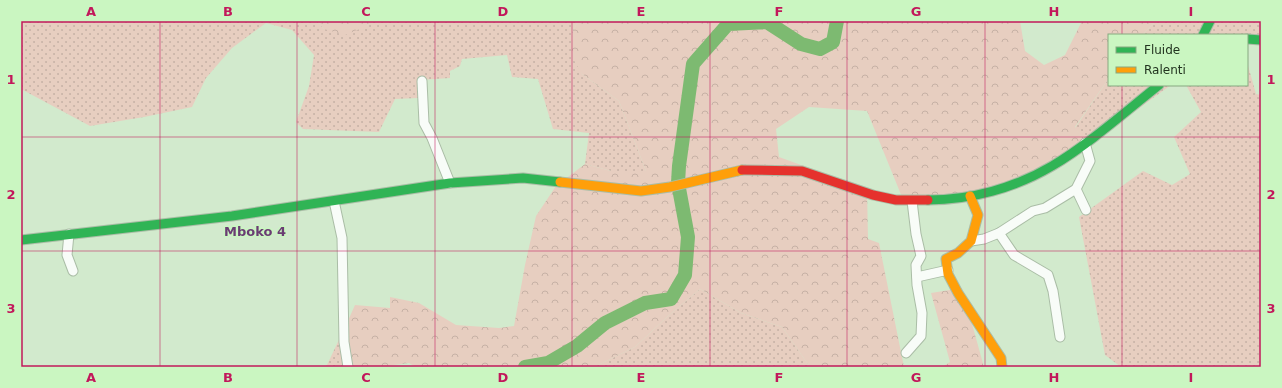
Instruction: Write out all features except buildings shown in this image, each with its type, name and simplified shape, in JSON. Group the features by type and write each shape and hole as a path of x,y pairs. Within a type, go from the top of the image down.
{"main road":[{"path":"1204,34 1210,21"},
{"path":"1248,39 1261,40"},
{"path":"21,240 232,216 450,183 523,178 641,191 670,187 745,169 786,170 802,171 873,195 896,200 940,200 970,196 988,193 1008,187 1052,166 1085,143 1158,86"},
{"path":"970,196 978,215 971,241 958,253 946,259 948,274 1001,358 1002,367"}],"street":[{"path":"422,81 424,123 432,138 450,183"},
{"path":"971,241 984,239 999,233 1033,211 1045,208 1076,189 1090,161 1085,143"},
{"path":"1076,189 1086,210"},
{"path":"334,201 342,238 344,342 348,367"},
{"path":"906,354 921,336 922,313 916,265 921,256 916,234 912,201"},
{"path":"999,233 1014,256 1048,275 1053,291 1060,337"},
{"path":"69,234 67,255 73,271"},
{"path":"917,277 948,270"}],"green space":[{"path":"21,21 317,21 324,29 367,26 371,21 578,21 572,33 582,74 619,101 646,171 611,171 585,164 589,133 553,129 538,79 512,77 507,55 462,59 460,66 450,71 450,78 420,80 418,98 395,99 379,132 303,129 296,122 309,86 314,55 292,30 266,23 232,48 206,78 192,107 90,126 21,89"},
{"path":"317,21 371,21 367,26 345,35 324,29"},
{"path":"578,21 1020,21 1025,51 1044,65 1065,55 1082,21 1156,21 1143,34 1108,34 1108,79 1075,127 1087,146 999,189 904,202 867,111 809,107 776,129 779,157 867,189 868,239 879,243 904,367 810,367 782,327 741,313 700,289 635,347 594,367 416,367 409,363 386,367 353,367 346,325 355,305 390,308 390,297 419,303 456,325 499,328 514,326 536,216 556,186 585,164 611,171 646,171 619,101 582,74 571,55 572,33"},
{"path":"1156,21 1261,21 1261,44 1248,36 1248,34 1143,34"},
{"path":"1248,66 1256,94 1261,95 1261,367 1121,367 1105,355 1079,217 1143,171 1172,185 1190,174 1174,137 1201,112 1187,86 1248,86"},
{"path":"1108,79 1108,86 1170,86 1087,146 1075,128"},
{"path":"962,288 984,367 942,367 950,362 931,293"},
{"path":"700,289 741,313 782,327 810,367 594,367 635,347"},
{"path":"346,325 353,367 326,367"}],"waterway":[{"path":"525,367 548,363 577,346 605,323 645,303 671,299 685,275 688,237 678,183 693,64 728,24 767,22 801,44 820,49 833,42 837,21"}],"traffic: fast":[{"path":"1204,34 1210,21"},
{"path":"1248,39 1261,40"},
{"path":"928,200 960,198 976,195 1023,181 1038,174 1080,148 1158,86"},
{"path":"21,240 232,216 450,183 523,178 560,182"}],"traffic: slow":[{"path":"560,182 641,191 670,187 742,170"},
{"path":"970,196 978,215 971,241 958,253 946,259 948,274 958,293 1001,358 1002,367"}],"traffic: jam":[{"path":"742,170 802,171 873,195 896,200 928,200"}],"district":[{"name":"Mboko 4","path":"255,231"}]}
